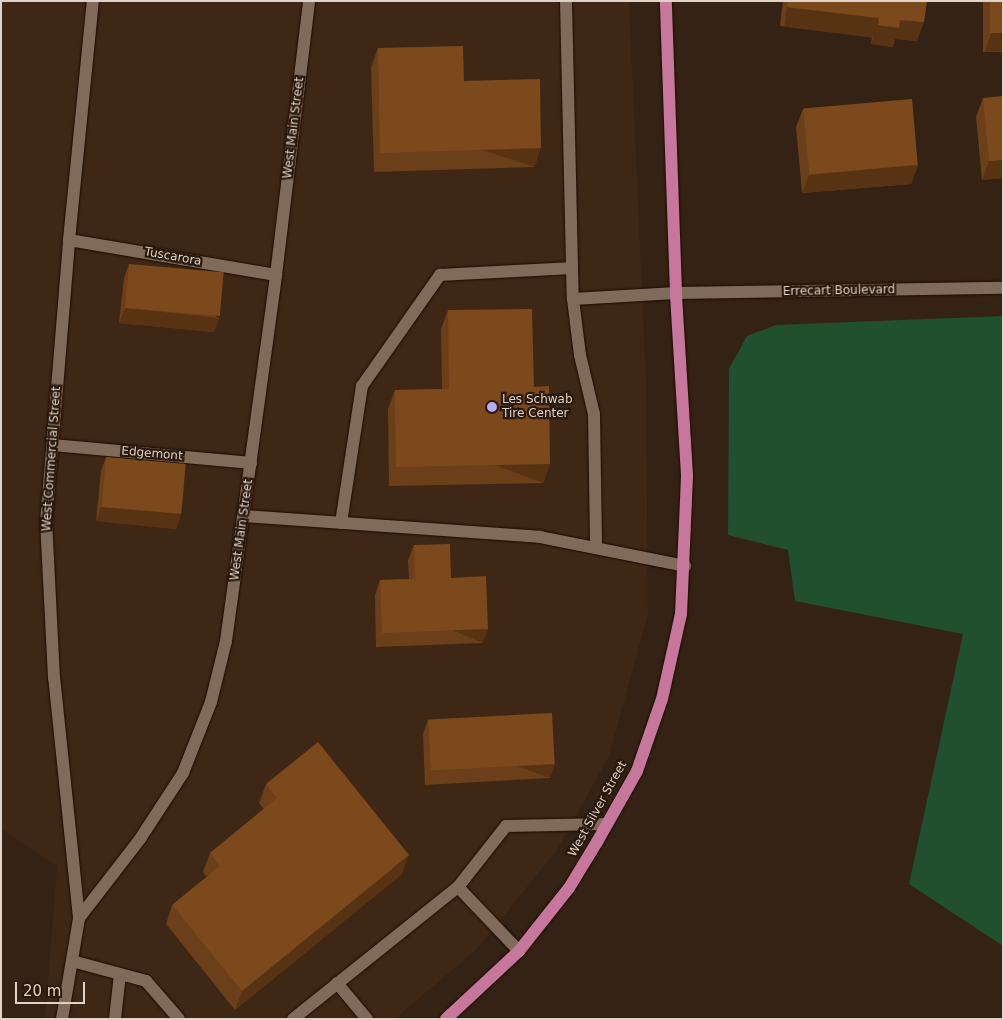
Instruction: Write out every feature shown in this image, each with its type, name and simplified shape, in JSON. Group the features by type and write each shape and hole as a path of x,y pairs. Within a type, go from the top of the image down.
{"main road":[{"name":"West Silver Street","path":"446,1019 519,951 569,888 607,824 637,771 662,699 681,614 687,475 676,293 666,1"}],"street":[{"name":"West Commercial Street","path":"79,918 54,678 46,522 69,240 93,1"},
{"name":"West Main Street","path":"62,1019 79,918 140,839 183,773 211,702 226,641 276,274 309,1"},
{"path":"566,1 573,299 580,355 594,414 596,548"},
{"name":"Tuscarora","path":"69,240 276,274"},
{"path":"341,523 362,386 440,275 572,268"},
{"name":"Errecart Boulevard","path":"573,299 676,293 1003,288"},
{"name":"Edgemont","path":"53,445 251,463"},
{"path":"243,516 540,537 684,566"},
{"path":"293,1019 458,887 506,826 607,824"},
{"path":"458,887 519,951"},
{"path":"72,961 146,981 179,1019"},
{"path":"115,1019 120,974"},
{"path":"337,983 367,1019"}],"shaded area":[{"path":"1,1 629,1 646,381 648,614 609,756 557,850 476,950 395,1019 45,1019 57,866 1,829"}],"green space":[{"path":"1003,316 1003,946 909,884 963,634 795,601 788,550 728,535 729,369 747,336 776,325"}],"building":[{"path":"788,1 927,1 924,22 900,20 899,28 878,25 879,18 787,7"},
{"path":"990,1 1003,1 1003,33 990,33"},
{"path":"463,46 464,81 540,79 541,148 380,153 378,48"},
{"path":"1003,96 1003,160 989,161 983,98"},
{"path":"912,99 918,165 809,174 803,108"},
{"path":"129,264 224,272 220,316 125,308"},
{"name":"Les Schwab Tire Center","path":"532,309 534,387 549,386 550,464 396,467 395,390 449,389 448,310"},
{"path":"106,457 186,464 181,514 102,507"},
{"path":"450,544 451,578 486,576 488,629 382,633 380,580 415,579 414,545"},
{"path":"552,713 555,764 431,770 428,719"},
{"path":"318,742 409,855 242,991 172,905 220,866 210,853 277,798 266,784"}],"place":[{"name":"Les Schwab Tire Center","path":"492,407"}]}
